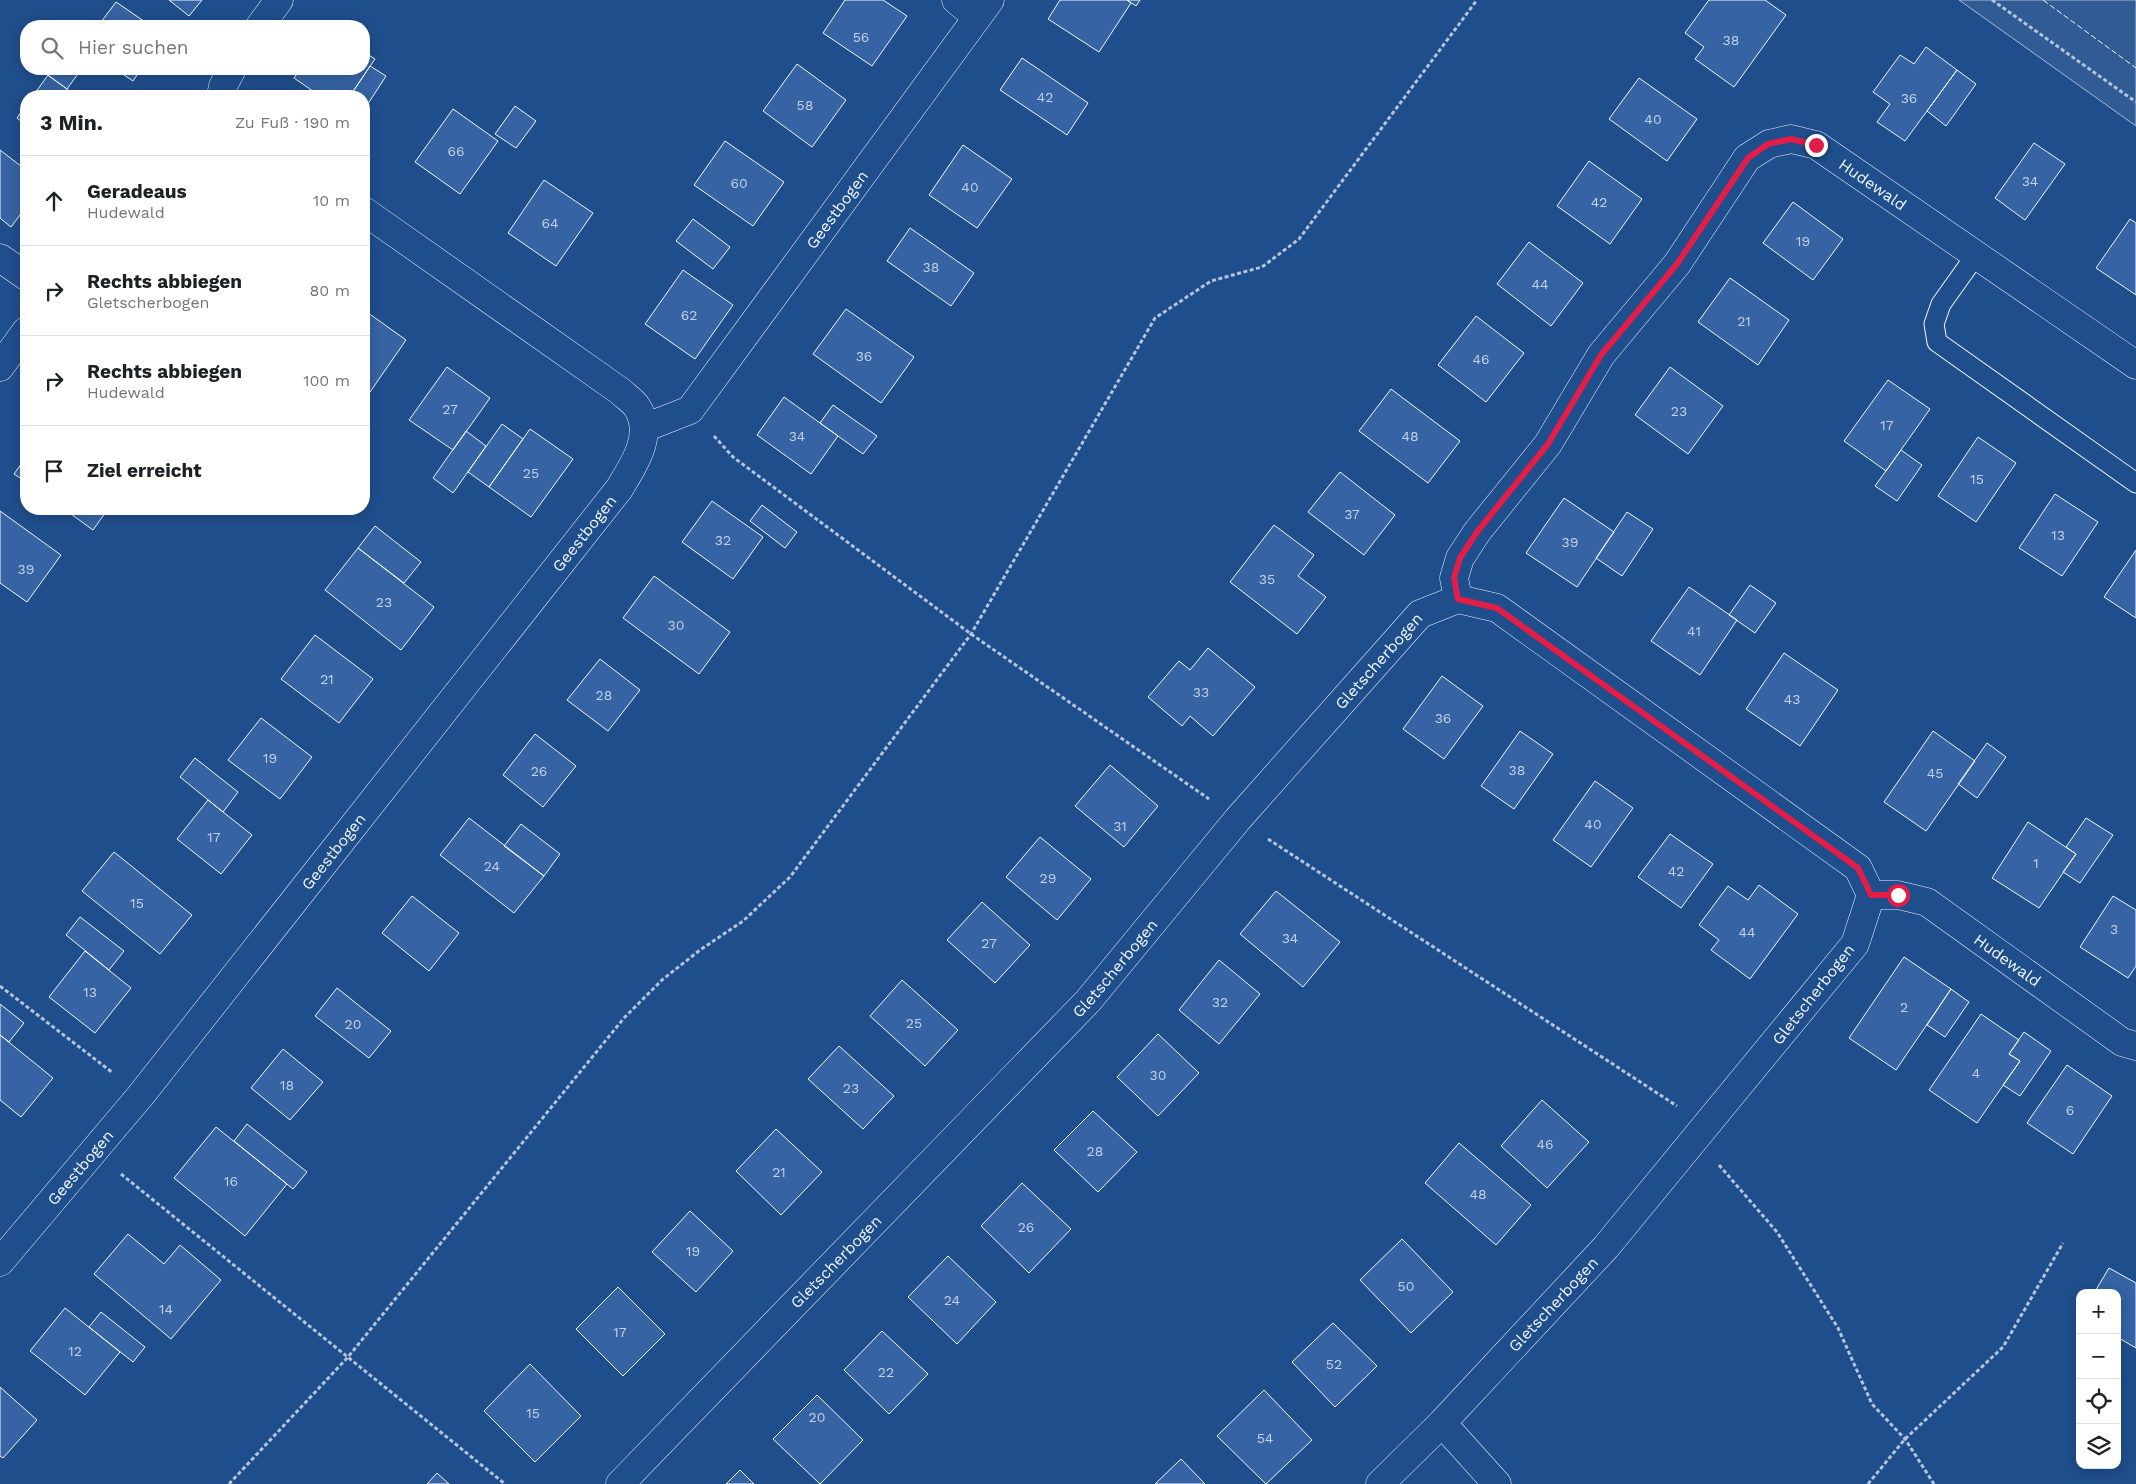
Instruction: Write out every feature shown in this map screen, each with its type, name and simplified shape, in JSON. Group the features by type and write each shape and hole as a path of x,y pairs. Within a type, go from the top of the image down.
{"street":[{"path":"264,20 279,0"},
{"name":"Geestbogen","path":"690,410 984,8 956,0"},
{"path":"222,90 229,75"},
{"name":"Hudewald","path":"1458,599 1454,578 1460,558 1477,532 1548,444 1601,355 1677,264 1748,158 1768,144 1791,139 1816,145 2136,365"},
{"path":"370,215 620,391 637,407 644,428 690,410"},
{"path":"0,258 20,272"},
{"path":"0,367 20,339"},
{"name":"Geestbogen","path":"0,1262 142,1095 619,489 639,457 644,428"},
{"path":"1458,599 1497,608 1858,868 1871,895"},
{"name":"Gletscherbogen","path":"620,1484 1088,1001 1238,819 1420,614 1458,599"},
{"name":"Hudewald","path":"1871,895 1898,895 1927,902 2122,1042 2136,1046"},
{"name":"Gletscherbogen","path":"1380,1484 1442,1423 1606,1247 1702,1132 1855,944 1871,895"},
{"path":"1442,1423 1497,1484"}],"lane":[{"path":"1976,255 1941,304 1934,324 1937,342 2136,483"}],"path":[{"path":"229,1484 348,1357 624,1018 662,980 700,950 743,921 790,877 971,634 1155,318 1211,281 1262,267 1300,240 1477,0"},
{"path":"1992,0 2136,102"},
{"path":"690,410 733,457 971,634 1238,819 1702,1132 1777,1232 1838,1328 1872,1404 1906,1439 1934,1484"},
{"path":"0,986 142,1095"},
{"path":"93,1152 505,1484"},
{"path":"1868,1484 1906,1439 2003,1347 2063,1243"}],"shaded area":[{"path":"1959,0 2136,0 2136,126"}],"building":[{"path":"169,0 202,0 189,16"},
{"path":"845,0 883,0 907,16 872,66 823,33"},
{"path":"1060,0 1127,0 1131,3 1099,52 1048,19"},
{"path":"1127,0 1140,0 1136,6"},
{"path":"1709,0 1765,0 1786,15 1734,87 1695,59 1704,47 1685,33"},
{"path":"116,2 142,20 102,20"},
{"path":"1926,47 1957,70 1905,141 1877,122 1890,104 1873,92 1900,55 1914,64"},
{"path":"370,56 375,59 370,66"},
{"path":"1022,58 1088,103 1067,135 1000,90"},
{"path":"797,64 846,100 812,147 763,111"},
{"path":"370,66 386,76 370,101 370,90 354,90 364,75 370,75"},
{"path":"1957,70 1976,84 1946,126 1927,111"},
{"path":"47,75 77,75 67,89"},
{"path":"48,75 68,90 37,90"},
{"path":"124,75 137,75 133,81"},
{"path":"296,75 364,75 354,90 311,90 294,78"},
{"path":"1639,78 1697,119 1667,161 1609,119"},
{"path":"515,106 536,121 516,148 495,134"},
{"path":"453,109 498,141 460,194 415,162"},
{"path":"725,141 784,182 753,226 694,185"},
{"path":"2034,143 2065,164 2025,220 1995,198"},
{"path":"963,145 1012,179 977,228 929,195"},
{"path":"0,150 20,165 20,215 11,227 0,218"},
{"path":"1589,161 1642,199 1610,244 1557,206"},
{"path":"544,180 593,213 556,266 508,233"},
{"path":"1793,202 1843,239 1813,280 1763,243"},
{"path":"693,219 730,247 713,269 676,241"},
{"path":"2130,219 2136,223 2136,295 2096,268"},
{"path":"910,228 974,273 951,306 887,261"},
{"path":"1529,242 1583,283 1551,326 1497,284"},
{"path":"683,270 733,305 695,359 645,324"},
{"path":"1730,278 1789,320 1758,365 1698,322"},
{"path":"846,309 914,357 881,403 813,354"},
{"path":"370,314 406,340 370,392"},
{"path":"1476,316 1524,353 1486,402 1438,365"},
{"path":"447,367 490,398 453,450 409,420"},
{"path":"1670,367 1723,406 1688,454 1635,415"},
{"path":"1888,380 1930,409 1886,471 1844,441"},
{"path":"1391,389 1460,441 1428,483 1359,431"},
{"path":"784,397 838,436 811,474 757,435"},
{"path":"833,405 877,436 863,454 820,423"},
{"path":"502,424 523,439 489,487 468,472"},
{"path":"530,429 573,459 531,517 489,487"},
{"path":"466,431 486,446 453,493 433,478"},
{"path":"1978,437 2016,463 1976,522 1938,496"},
{"path":"1901,450 1922,465 1897,501 1875,486"},
{"path":"20,466 20,478 14,474"},
{"path":"1340,472 1395,515 1364,555 1308,512"},
{"path":"2055,494 2098,522 2062,576 2019,548"},
{"path":"1564,498 1614,532 1577,587 1526,553"},
{"path":"712,501 763,537 733,579 682,542"},
{"path":"762,505 797,532 785,548 750,521"},
{"path":"0,511 61,555 27,602 0,583"},
{"path":"1627,512 1653,529 1622,576 1596,558"},
{"path":"72,515 104,515 93,530"},
{"path":"1274,525 1314,555 1298,576 1326,597 1297,634 1230,582"},
{"path":"375,526 421,562 404,583 358,548"},
{"path":"358,548 434,607 401,650 325,590"},
{"path":"2136,550 2136,618 2104,597"},
{"path":"654,576 730,632 699,674 623,618"},
{"path":"1750,585 1776,603 1755,633 1729,615"},
{"path":"1689,587 1737,620 1700,675 1651,641"},
{"path":"315,635 373,679 339,723 281,679"},
{"path":"1208,648 1255,687 1213,736 1190,716 1182,726 1148,697 1179,661 1190,670"},
{"path":"1784,653 1838,690 1800,746 1746,709"},
{"path":"600,659 640,690 608,731 567,700"},
{"path":"1442,676 1483,706 1444,759 1403,729"},
{"path":"261,718 312,757 280,799 228,760"},
{"path":"1520,731 1553,754 1514,809 1481,786"},
{"path":"1933,731 1975,761 1926,831 1884,802"},
{"path":"535,734 576,766 543,807 503,775"},
{"path":"1987,743 2006,757 1977,798 1958,784"},
{"path":"195,758 238,792 223,812 180,777"},
{"path":"1110,765 1158,806 1124,847 1075,806"},
{"path":"1595,781 1633,808 1591,867 1553,840"},
{"path":"208,800 252,835 221,874 177,839"},
{"path":"469,818 544,876 514,913 440,855"},
{"path":"2086,818 2113,835 2080,883 2063,872 2076,854 2066,847"},
{"path":"2028,822 2076,854 2039,908 1992,878"},
{"path":"521,824 560,854 544,876 504,846"},
{"path":"1670,834 1713,864 1681,908 1638,877"},
{"path":"1040,837 1091,879 1057,920 1006,877"},
{"path":"114,852 192,915 160,954 82,891"},
{"path":"1759,885 1798,914 1750,979 1711,950 1719,940 1699,925 1728,886 1748,900"},
{"path":"1276,891 1340,942 1303,987 1240,934"},
{"path":"412,896 459,933 429,971 382,933"},
{"path":"2113,896 2136,910 2136,966 2128,978 2080,947"},
{"path":"982,902 1030,945 995,983 947,940"},
{"path":"80,917 124,951 109,970 66,935"},
{"path":"85,951 131,988 95,1033 49,997"},
{"path":"1904,957 1951,989 1896,1070 1849,1038"},
{"path":"1219,960 1260,994 1219,1044 1179,1010"},
{"path":"902,980 958,1030 925,1066 870,1016"},
{"path":"337,988 391,1031 369,1058 315,1016"},
{"path":"1951,989 1969,1002 1945,1037 1927,1025"},
{"path":"0,1004 24,1023 9,1042 0,1035"},
{"path":"1981,1014 2019,1040 2009,1054 2020,1061 1977,1123 1929,1090"},
{"path":"2024,1032 2051,1051 2020,1096 2003,1085 2020,1061 2009,1054"},
{"path":"1158,1034 1199,1073 1158,1116 1117,1077"},
{"path":"0,1035 53,1078 21,1117 0,1100"},
{"path":"839,1046 894,1096 863,1129 808,1079"},
{"path":"283,1049 323,1082 290,1120 251,1088"},
{"path":"2067,1065 2112,1096 2073,1154 2027,1123"},
{"path":"1542,1100 1589,1142 1547,1188 1501,1146"},
{"path":"1093,1111 1137,1152 1098,1192 1054,1150"},
{"path":"247,1124 307,1172 293,1189 234,1141"},
{"path":"216,1127 287,1184 245,1236 174,1178"},
{"path":"776,1129 822,1172 781,1215 736,1171"},
{"path":"1459,1143 1531,1205 1496,1245 1425,1183"},
{"path":"1022,1183 1071,1229 1029,1273 981,1226"},
{"path":"690,1211 733,1251 696,1292 652,1252"},
{"path":"128,1234 164,1264 180,1245 221,1280 171,1339 94,1274"},
{"path":"1402,1239 1453,1292 1411,1333 1360,1280"},
{"path":"948,1256 996,1302 957,1344 908,1297"},
{"path":"2109,1268 2136,1283 2136,1348 2121,1339 2121,1289 2096,1289"},
{"path":"618,1287 665,1334 623,1376 576,1329"},
{"path":"65,1308 120,1352 85,1395 30,1351"},
{"path":"101,1312 145,1347 133,1362 89,1327"},
{"path":"1333,1323 1377,1366 1335,1407 1292,1362"},
{"path":"882,1331 928,1374 889,1414 844,1370"},
{"path":"530,1364 581,1416 535,1462 484,1411"},
{"path":"0,1387 37,1420 3,1458 0,1456"},
{"path":"1264,1390 1312,1440 1266,1484 1217,1436"},
{"path":"817,1395 863,1440 820,1484 773,1439"},
{"path":"1181,1459 1205,1484 1155,1484"},
{"path":"740,1470 754,1484 726,1484"},
{"path":"437,1473 449,1484 427,1484"}],"fence":[{"path":"2043,0 2136,68"}],"route":[{"path":"1816,145 1791,139 1768,144 1748,158 1677,264 1601,355 1548,444 1477,532 1460,558 1454,578 1458,599 1497,608 1858,868 1871,895 1898,895"}]}
